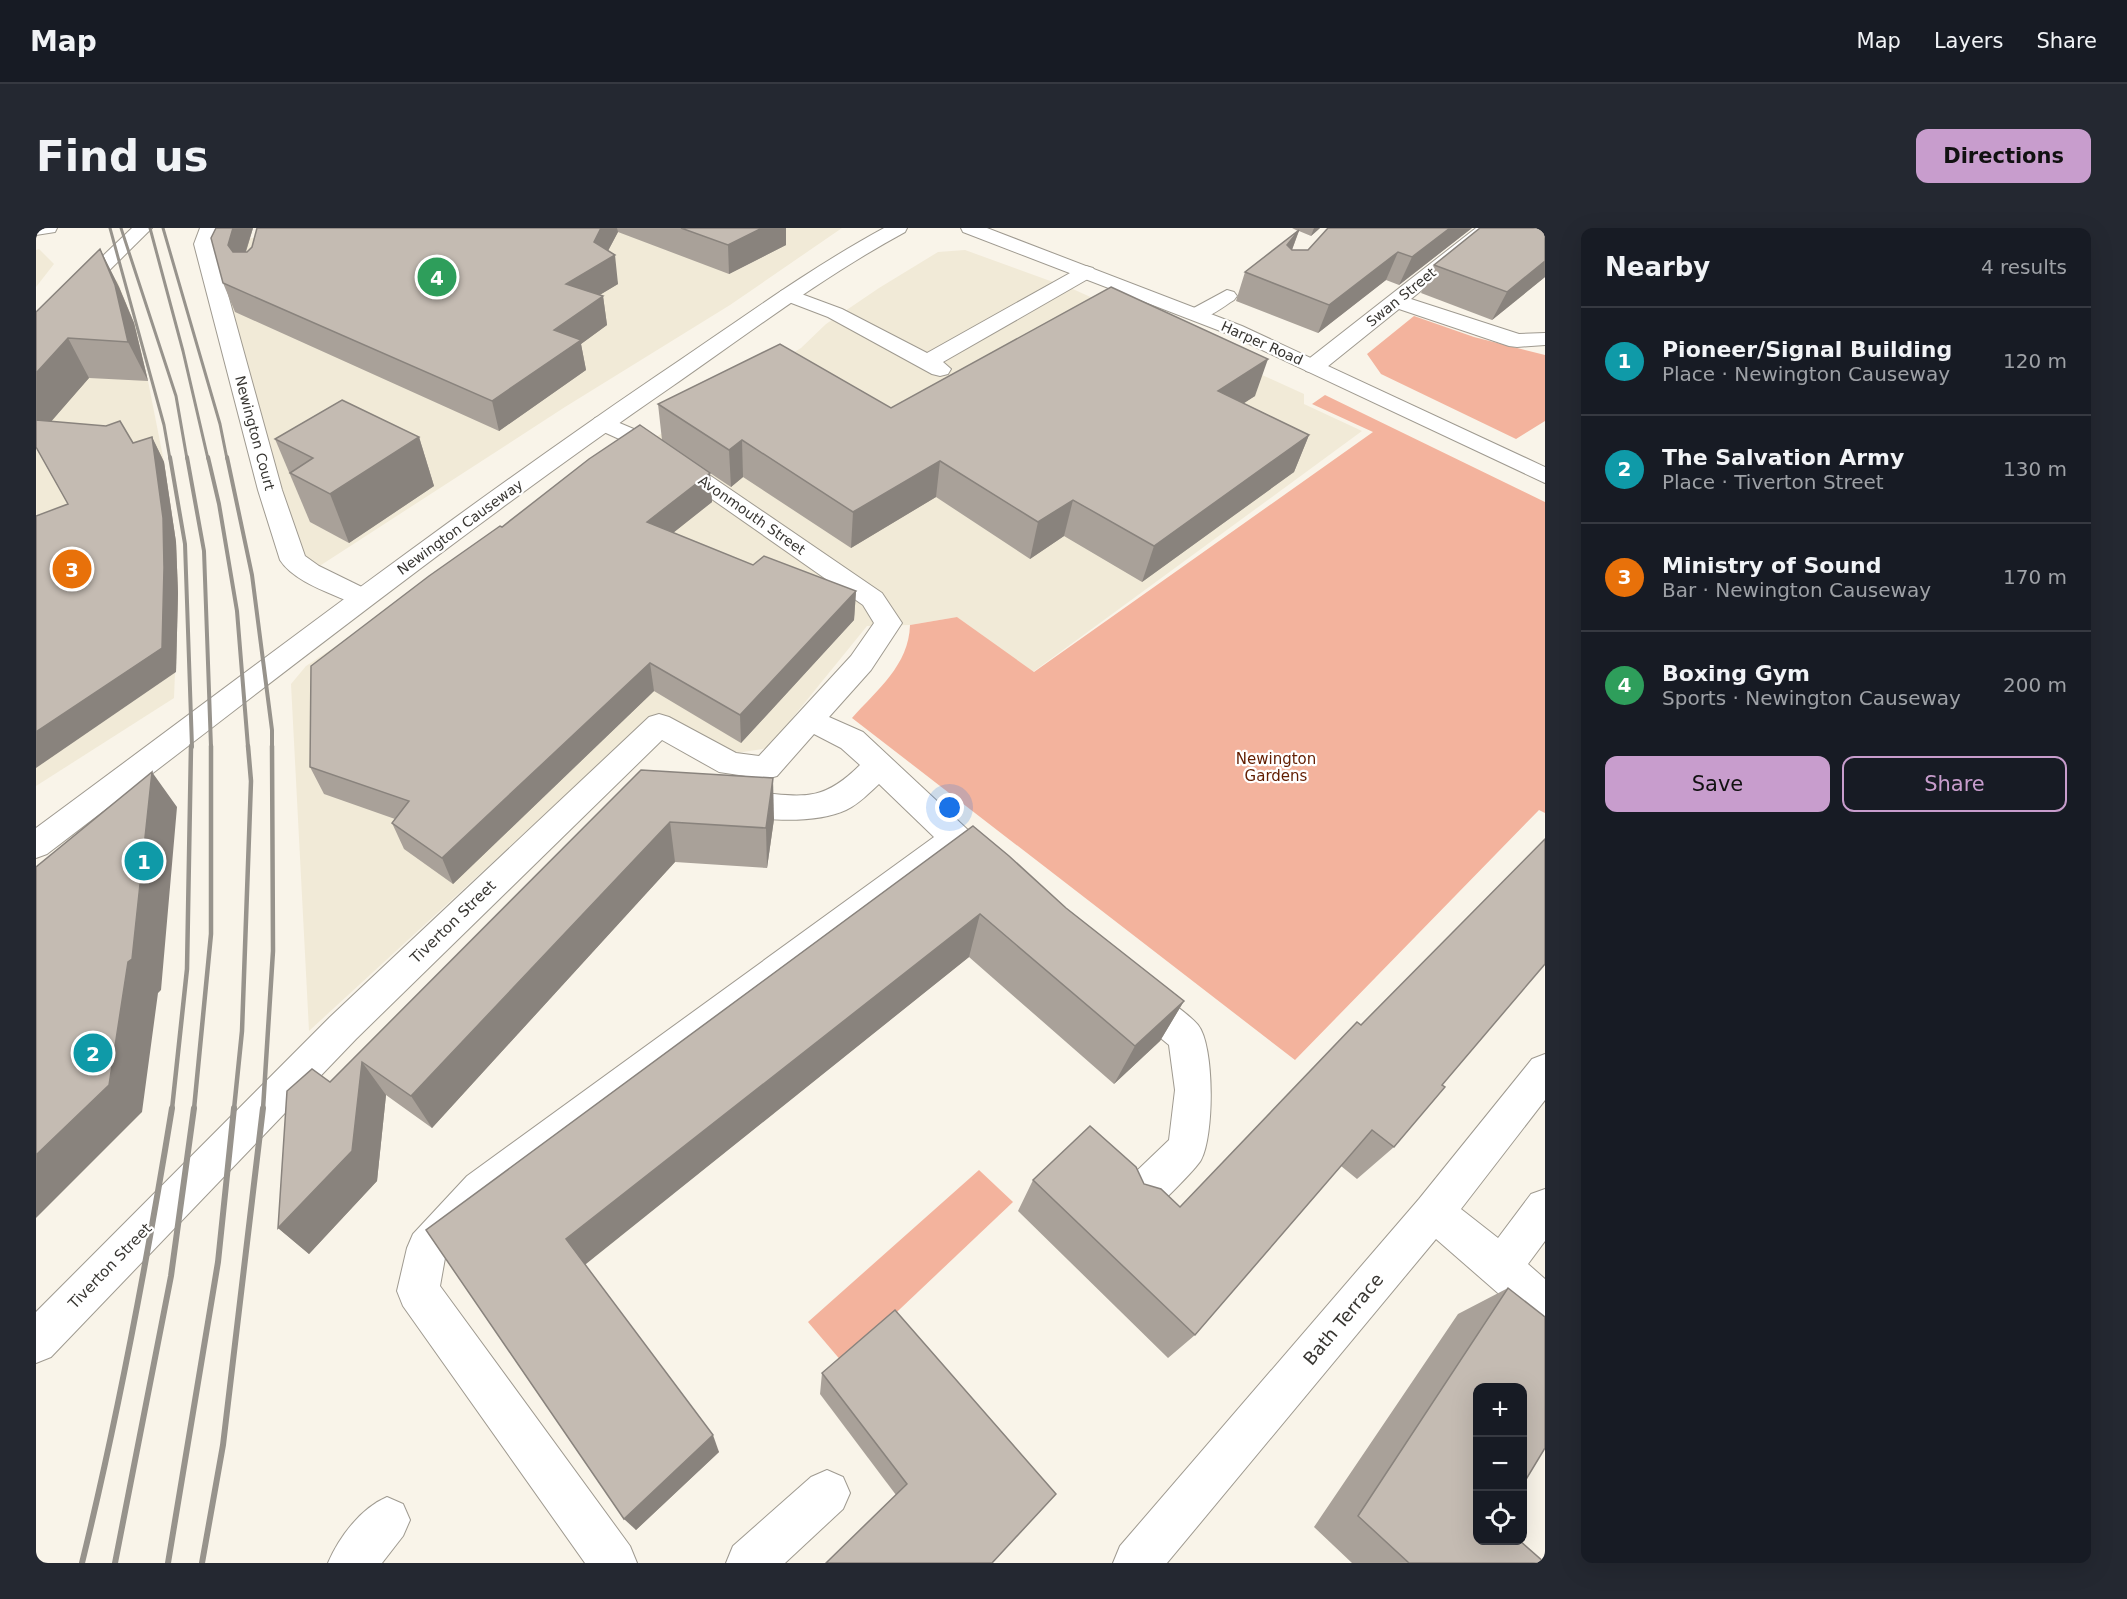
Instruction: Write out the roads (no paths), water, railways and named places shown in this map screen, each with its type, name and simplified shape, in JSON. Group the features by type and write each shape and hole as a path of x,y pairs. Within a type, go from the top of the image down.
{"street":[{"path":"36,229 48,228"},
{"path":"36,332 143,228"},
{"name":"Newington Court","path":"209,228 204,244 270,490 292,560 310,572 363,598"},
{"name":"Newington Causeway","path":"36,845 363,598 603,423 788,295 845,258 898,228"},
{"name":"Harper Road","path":"970,228 1197,314 1314,366 1545,476"},
{"name":"Swan Street","path":"1314,366 1488,228"},
{"path":"788,295 835,313 934,365 1086,272"},
{"path":"1197,314 1227,296"},
{"path":"1397,301 1517,340 1545,339"},
{"name":"Avonmouth Street","path":"603,423 656,449 873,599 888,623"},
{"name":"Tiverton Street","path":"36,1342 343,1028 660,724 730,764 766,768 861,663 888,623"},
{"path":"810,720 852,740 997,877"},
{"path":"697,799 801,807 834,802 856,788 878,765"},
{"path":"613,1563 418,1291 428,1248 481,1189 956,838"},
{"path":"1107,974 1186,1037 1194,1090 1187,1149 1137,1198"},
{"name":"Bath Terrace","path":"1137,1563 1432,1213 1545,1071"},
{"path":"1500,1269 1545,1208"},
{"path":"1432,1213 1457,1230 1545,1306"},
{"path":"750,1563 827,1493"},
{"path":"352,1563 387,1520"}],"railway":[{"path":"110,228 164,425 170,459"},
{"path":"121,228 176,396 187,459"},
{"path":"150,228 183,351 208,459"},
{"path":"163,228 220,424 227,459"},
{"path":"170,457 185,544 192,747"},
{"path":"187,457 204,551 211,747"},
{"path":"208,457 219,504 237,611 248,747"},
{"path":"227,457 252,575 272,730 272,746"},
{"path":"172,1109 187,969 191,746"},
{"path":"234,1109 242,1031 251,781 248,746"},
{"path":"263,1109 273,951 272,746"},
{"path":"194,1109 211,934 211,747"},
{"path":"82,1563 132,1336 172,1108"},
{"path":"115,1563 171,1276 194,1108"},
{"path":"168,1563 218,1262 234,1108"},
{"path":"202,1563 223,1445 263,1108"}],"place":[{"name":"Boxing Gym","path":"437,277"},
{"name":"Ministry of Sound","path":"72,569"},
{"name":"Pioneer/Signal Building","path":"144,861"},
{"name":"The Salvation Army","path":"93,1053"}],"park label":[{"name":"Newington Gardens","path":"1276,768"}]}
